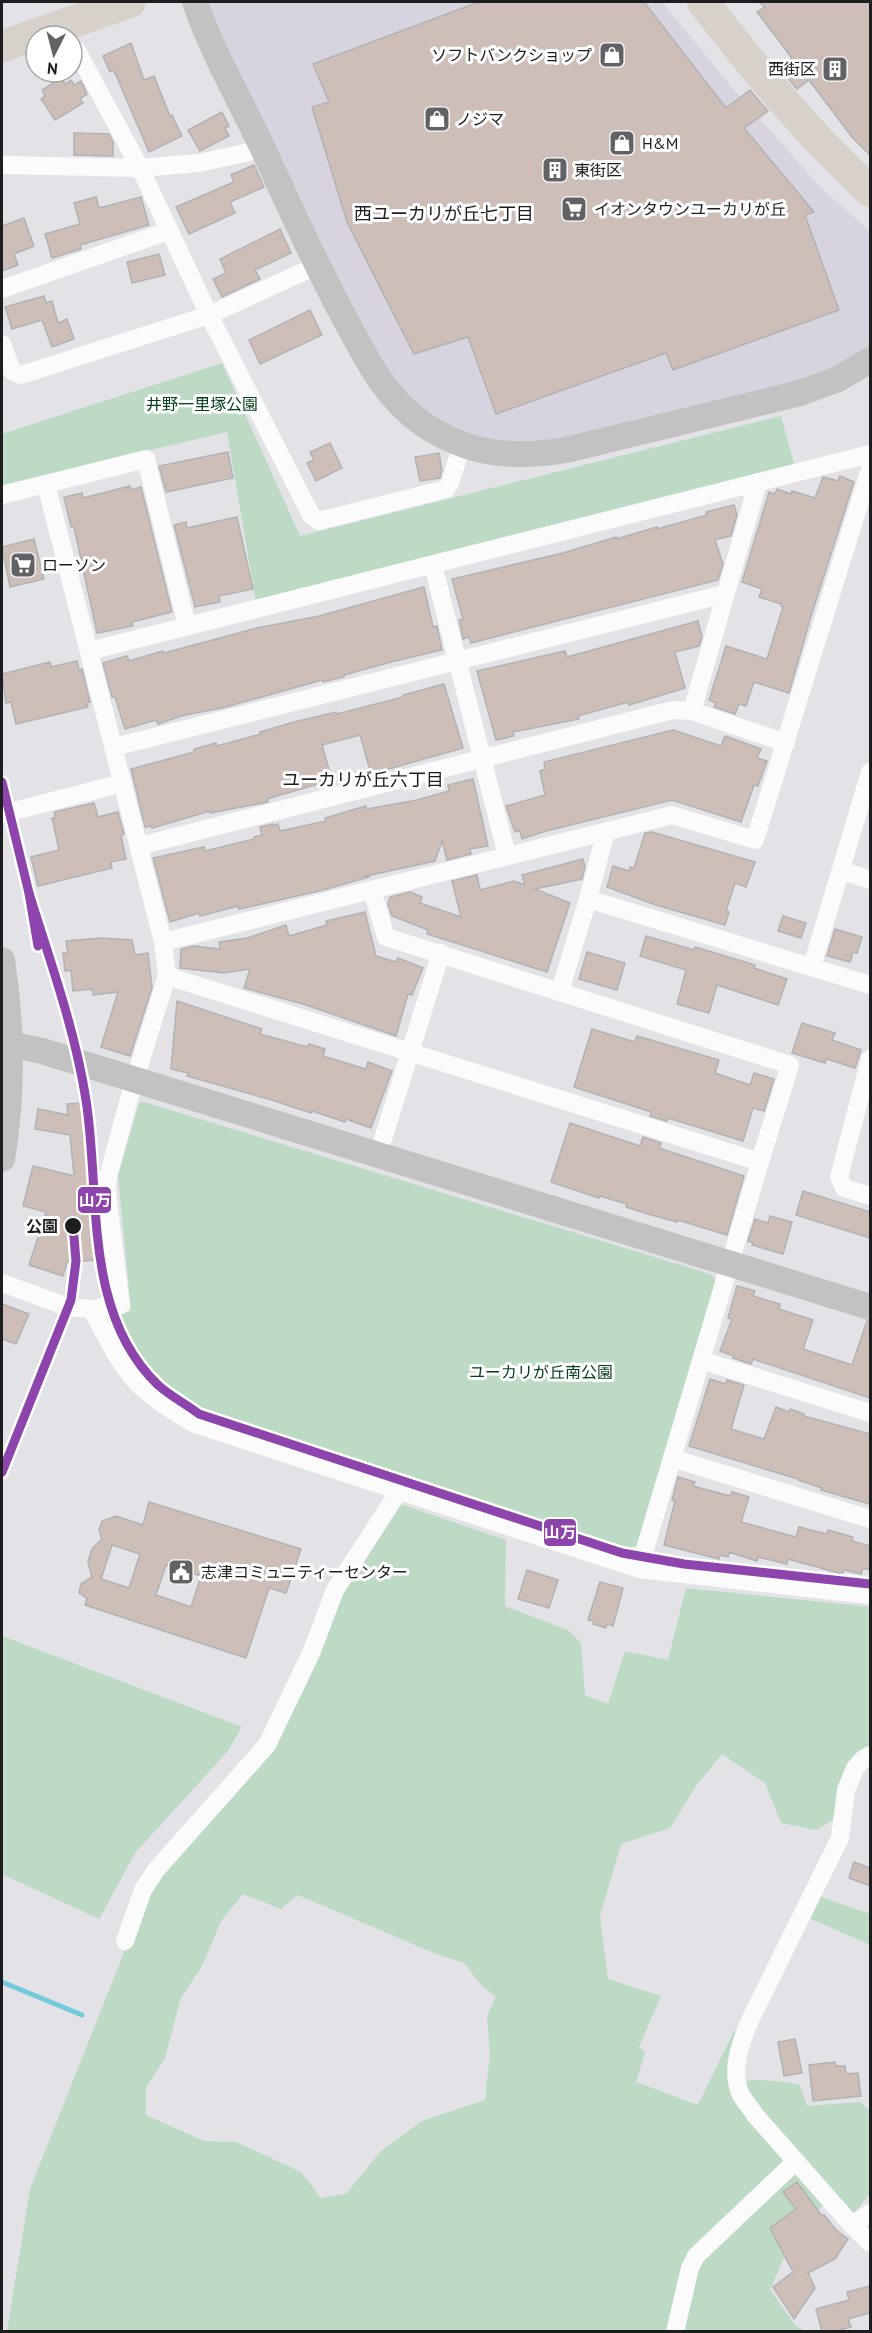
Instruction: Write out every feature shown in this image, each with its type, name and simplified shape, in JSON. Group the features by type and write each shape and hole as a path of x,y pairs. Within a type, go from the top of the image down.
{"highway":[{"path":"2,46 130,2"},
{"path":"703,2 753,67 842,165 870,191"}],"street":[{"path":"195,2 220,61 316,266 374,374 391,395 422,423 462,445 509,456 541,455 566,450 800,393 838,379 870,360"},
{"path":"84,64 140,168 208,315 310,515 319,520 446,489 462,445"},
{"path":"2,165 140,168 199,163 263,149"},
{"path":"2,289 168,231"},
{"path":"2,344 12,371 21,375 208,315 316,266"},
{"path":"89,651 870,454"},
{"path":"2,495 146,459 188,626"},
{"path":"163,942 672,815 756,840 870,469"},
{"path":"692,711 758,482"},
{"path":"2,1283 68,1307 91,1309 121,1305 107,1192 108,1177 167,976 163,942 46,484"},
{"path":"433,565 507,856"},
{"path":"114,747 725,594"},
{"path":"139,846 673,710 692,711 786,743"},
{"path":"812,966 870,772"},
{"path":"2,813 123,783"},
{"path":"560,991 606,832"},
{"path":"841,870 870,880"},
{"path":"372,890 386,937 790,1065 639,1569"},
{"path":"588,899 870,985"},
{"path":"378,1155 441,954"},
{"path":"2,960 9,1044 9,1095 2,1159"},
{"path":"167,976 760,1162"},
{"path":"9,1044 42,1051 870,1307"},
{"path":"870,1059 839,1177 844,1188 870,1196"},
{"path":"91,1309 118,1357 137,1382 173,1412 195,1424 639,1569 870,1595"},
{"path":"701,1360 870,1413"},
{"path":"672,1458 870,1519"},
{"path":"125,1941 143,1890 156,1870 267,1746 312,1651 334,1590 399,1491"},
{"path":"870,1755 855,1768 846,1790 840,1838 752,2016 742,2038 737,2061 737,2081 741,2095 755,2115 870,2243"},
{"path":"675,2331 690,2268 696,2256 795,2162"},
{"path":"852,2225 870,2213"}],"shaded area":[{"name":"イオンタウンユーカリが丘","path":"209,2 662,2 730,85 820,187 870,231 870,347 834,368 797,383 566,440 509,446 443,426 398,388 326,261 206,6"}],"green space":[{"name":"井野一里塚公園","path":"222,363 300,536 781,416 795,468 256,602 227,432 2,485 2,434"},
{"name":"ユーカリが丘南公園","path":"144,1102 710,1274 718,1282 637,1546 623,1549 202,1409 162,1379 142,1357 116,1314 131,1311 118,1175 139,1103"},
{"path":"400,1504 506,1540 505,1606 568,1630 581,1643 585,1695 608,1704 625,1651 668,1660 686,1588 870,1607 870,1749 836,1818 817,1830 781,1823 765,1783 722,1754 696,1786 670,1828 621,1844 600,1916 608,1979 661,1996 639,2047 645,2052 636,2082 698,2105 735,2029 735,2082 768,2080 800,2085 807,2106 860,2102 870,2110 870,2193 855,2213 823,2205 791,2241 770,2290 796,2326 805,2331 7,2332 30,2189 148,1892 257,1768 341,1595","holes":["243,1894 281,1909 298,1895 436,1954 464,1963 481,1985 496,1997 487,2016 490,2054 485,2100 422,2121 381,2151 346,2194 321,2198 301,2172 236,2142 204,2141 146,2115 146,2088 165,2058 180,2000 203,1964 221,1921"]},
{"path":"2,1636 242,1727 227,1752 135,1853 99,1919 2,1874"},
{"path":"819,1896 870,1914 870,1945 809,1918"}],"building":[{"name":"イオンタウンユーカリが丘","path":"479,2 644,2 726,108 750,90 768,111 744,128 814,212 805,215 839,310 673,370 666,353 496,414 468,337 414,354 347,222 312,107 329,102 313,64"},
{"name":"西街区","path":"759,2 870,2 870,155 852,137 809,80 797,89 779,68 792,58 757,12 765,7"},
{"path":"131,43 144,80 154,76 170,116 172,115 182,136 149,152 116,75 113,70 110,72 103,56"},
{"path":"52,84 82,84 87,94 80,99 83,103 55,120 41,99 45,96 42,90"},
{"path":"222,112 229,126 225,128 229,136 200,151 188,130"},
{"path":"74,133 109,134 113,142 113,156 74,155"},
{"path":"254,165 264,187 230,202 235,213 189,234 176,207 234,182 231,175"},
{"path":"96,197 99,208 141,197 149,225 80,245 81,249 52,258 45,234 80,224 74,203"},
{"path":"24,218 34,246 14,254 18,265 2,271 2,226"},
{"path":"280,229 291,253 255,270 260,279 222,297 213,279 226,273 220,259"},
{"path":"159,254 165,275 132,283 127,262"},
{"path":"44,296 46,303 52,301 58,323 67,319 74,339 52,347 42,320 12,329 5,307"},
{"path":"310,310 322,335 260,364 249,340"},
{"path":"330,443 342,468 316,481 307,463 314,460 310,452"},
{"path":"228,452 233,478 166,492 159,466"},
{"path":"439,453 442,470 440,478 420,481 415,457"},
{"path":"840,476 854,482 789,693 754,682 746,706 739,704 735,714 714,707 716,703 709,700 726,646 767,659 783,607 781,604 759,597 762,589 742,582 769,492 775,494 777,489 815,498 823,477 838,481"},
{"path":"130,486 131,490 141,487 172,612 132,622 133,626 97,633 74,527 71,527 64,497 82,493 83,498"},
{"path":"734,505 737,515 731,536 715,540 723,564 718,580 471,643 469,637 463,639 459,620 463,619 452,579 563,553 657,527 657,529"},
{"path":"237,517 253,589 219,596 220,602 195,607 174,525 186,522 187,528"},
{"name":"ローソン","path":"34,539 44,579 10,587 2,547"},
{"path":"424,587 433,627 437,626 442,650 226,707 181,716 158,724 156,720 125,729 115,697 112,697 103,663 127,656 129,661 163,651 164,653 257,628 319,616"},
{"path":"698,621 702,637 699,646 675,652 685,688 629,705 628,702 578,716 579,719 513,732 514,736 496,740 477,671 565,651 567,657"},
{"path":"77,661 79,670 82,669 90,702 87,703 88,707 16,724 11,702 6,703 2,674 50,662 51,667"},
{"path":"444,684 463,748 371,774 360,735 322,745 332,780 267,799 268,802 210,813 210,811 152,828 151,826 145,827 131,769 194,752 194,749 216,743 217,746 294,722 336,712 337,714"},
{"path":"673,730 721,746 725,736 761,749 757,758 767,761 758,786 754,785 741,822 672,800 522,839 520,831 515,832 506,806 545,795 540,771 545,769 544,762"},
{"path":"473,779 488,846 470,849 471,854 447,860 442,841 435,861 366,876 369,877 323,890 239,909 238,906 200,916 199,913 170,922 153,858 204,847 205,851 254,839 262,835 260,827 273,824 273,826 278,824 280,831 326,821 325,818 366,806 367,809 417,800 449,791 448,785"},
{"path":"94,803 98,817 118,812 124,834 121,836 126,859 111,862 112,868 38,886 31,857 59,850 52,818 56,818 54,812"},
{"path":"652,832 755,862 746,887 735,883 726,911 729,912 725,925 656,905 607,887 613,866 629,871 630,867 634,868 645,833"},
{"path":"583,859 585,867 582,879 535,889 570,903 547,972 427,934 428,930 392,916 388,904 390,897 410,892 422,897 420,903 461,917 452,881 477,875 480,890 514,881 525,885 522,875"},
{"path":"365,912 376,956 396,962 398,958 423,968 412,995 408,994 396,1036 303,1004 244,988 250,969 224,973 180,968 181,949 194,946 220,949 219,942 247,938 286,925 289,936 327,925 326,921"},
{"path":"783,916 806,923 801,938 778,931"},
{"path":"835,929 862,937 857,953 853,952 850,962 827,956"},
{"path":"646,936 694,950 695,947 755,965 754,968 787,979 778,1005 717,985 709,1013 677,1004 686,970 640,956"},
{"path":"101,938 132,940 135,955 148,953 152,988 130,1056 101,1047 118,992 93,995 92,989 73,991 71,970 65,971 63,953 68,953 66,941"},
{"path":"587,952 625,963 617,990 579,979"},
{"path":"177,1001 262,1029 260,1034 307,1047 309,1044 325,1049 323,1056 366,1069 368,1062 392,1071 371,1128 346,1119 345,1122 312,1111 311,1113 187,1076 188,1073 171,1069"},
{"path":"802,1023 835,1033 832,1040 861,1050 855,1068 827,1059 825,1063 792,1053"},
{"path":"592,1029 635,1042 637,1036 719,1060 715,1073 750,1085 754,1073 774,1079 764,1111 753,1108 743,1141 668,1118 667,1121 650,1116 651,1112 574,1087"},
{"path":"81,1103 96,1260 67,1262 63,1276 29,1265 46,1212 23,1206 33,1166 74,1176 70,1135 35,1129 38,1109 68,1115 67,1104"},
{"path":"570,1123 640,1146 643,1137 661,1143 659,1148 744,1176 727,1235 678,1220 677,1222 648,1214 626,1207 627,1204 600,1196 599,1198 551,1182"},
{"path":"803,1191 870,1212 870,1238 796,1215"},
{"path":"770,1216 792,1222 783,1254 752,1245 753,1243 748,1241 755,1219 768,1223"},
{"path":"737,1286 755,1291 753,1296 780,1304 779,1309 813,1320 803,1349 852,1365 867,1321 870,1322 870,1398 753,1359 751,1364 720,1351 732,1319 728,1318"},
{"path":"2,1304 29,1314 16,1344 2,1339"},
{"path":"710,1379 726,1384 727,1380 744,1385 731,1429 764,1439 776,1407 789,1412 790,1409 804,1416 870,1434 870,1504 821,1490 822,1488 798,1479 689,1446"},
{"path":"678,1477 695,1482 693,1486 730,1496 732,1492 749,1497 741,1522 796,1537 799,1527 827,1534 828,1530 853,1537 852,1541 870,1546 870,1570 863,1568 861,1574 844,1570 842,1574 788,1559 787,1564 758,1557 757,1561 729,1552 728,1557 720,1555 719,1559 664,1545 675,1501 672,1500"},
{"path":"149,1502 301,1549 286,1593 269,1588 246,1658 85,1605 87,1598 79,1593 81,1584 92,1577 88,1562 92,1549 102,1539 99,1530 102,1521 116,1516 143,1525","holes":["112,1545 140,1554 129,1588 101,1579","166,1565 201,1576 191,1607 156,1595"]},
{"path":"527,1570 558,1580 549,1608 518,1599"},
{"path":"600,1582 623,1588 613,1626 607,1624 606,1628 588,1620"},
{"path":"854,1862 870,1868 870,1886 849,1878"},
{"path":"795,2039 802,2073 784,2076 778,2042"},
{"path":"835,2062 836,2066 845,2066 846,2074 858,2073 861,2096 813,2101 809,2065"},
{"path":"797,2182 822,2216 824,2215 836,2230 848,2239 835,2259 808,2273 815,2288 794,2319 773,2287 793,2272 770,2228 796,2209 783,2192"},
{"path":"870,2286 870,2313 848,2319 851,2327 822,2331 816,2309 849,2300 847,2292"}],"waterway":[{"path":"2,1982 82,2015"}],"transit line":[{"name":"山万","path":"2,782 29,893 38,946"},
{"name":"山万","path":"29,893 61,995 81,1074 90,1136 99,1250 106,1288 117,1323 134,1356 158,1385 199,1414 622,1553 684,1564 870,1584"},
{"name":"山万","path":"2,1472 71,1300 76,1261 73,1225"}],"place":[{"name":"ソフトバンクショップ","path":"612,55"},
{"name":"西街区","path":"835,69"},
{"name":"ノジマ","path":"437,119"},
{"name":"H&M","path":"622,143"},
{"name":"東街区","path":"555,170"},
{"name":"イオンタウンユーカリが丘","path":"574,209"},
{"name":"ローソン","path":"23,565"},
{"name":"公園","path":"73,1226"},
{"name":"志津コミュニティーセンター","path":"181,1572"}],"district":[{"name":"西ユーカリが丘七丁目","path":"444,214"},
{"name":"ユーカリが丘六丁目","path":"363,780"}]}
